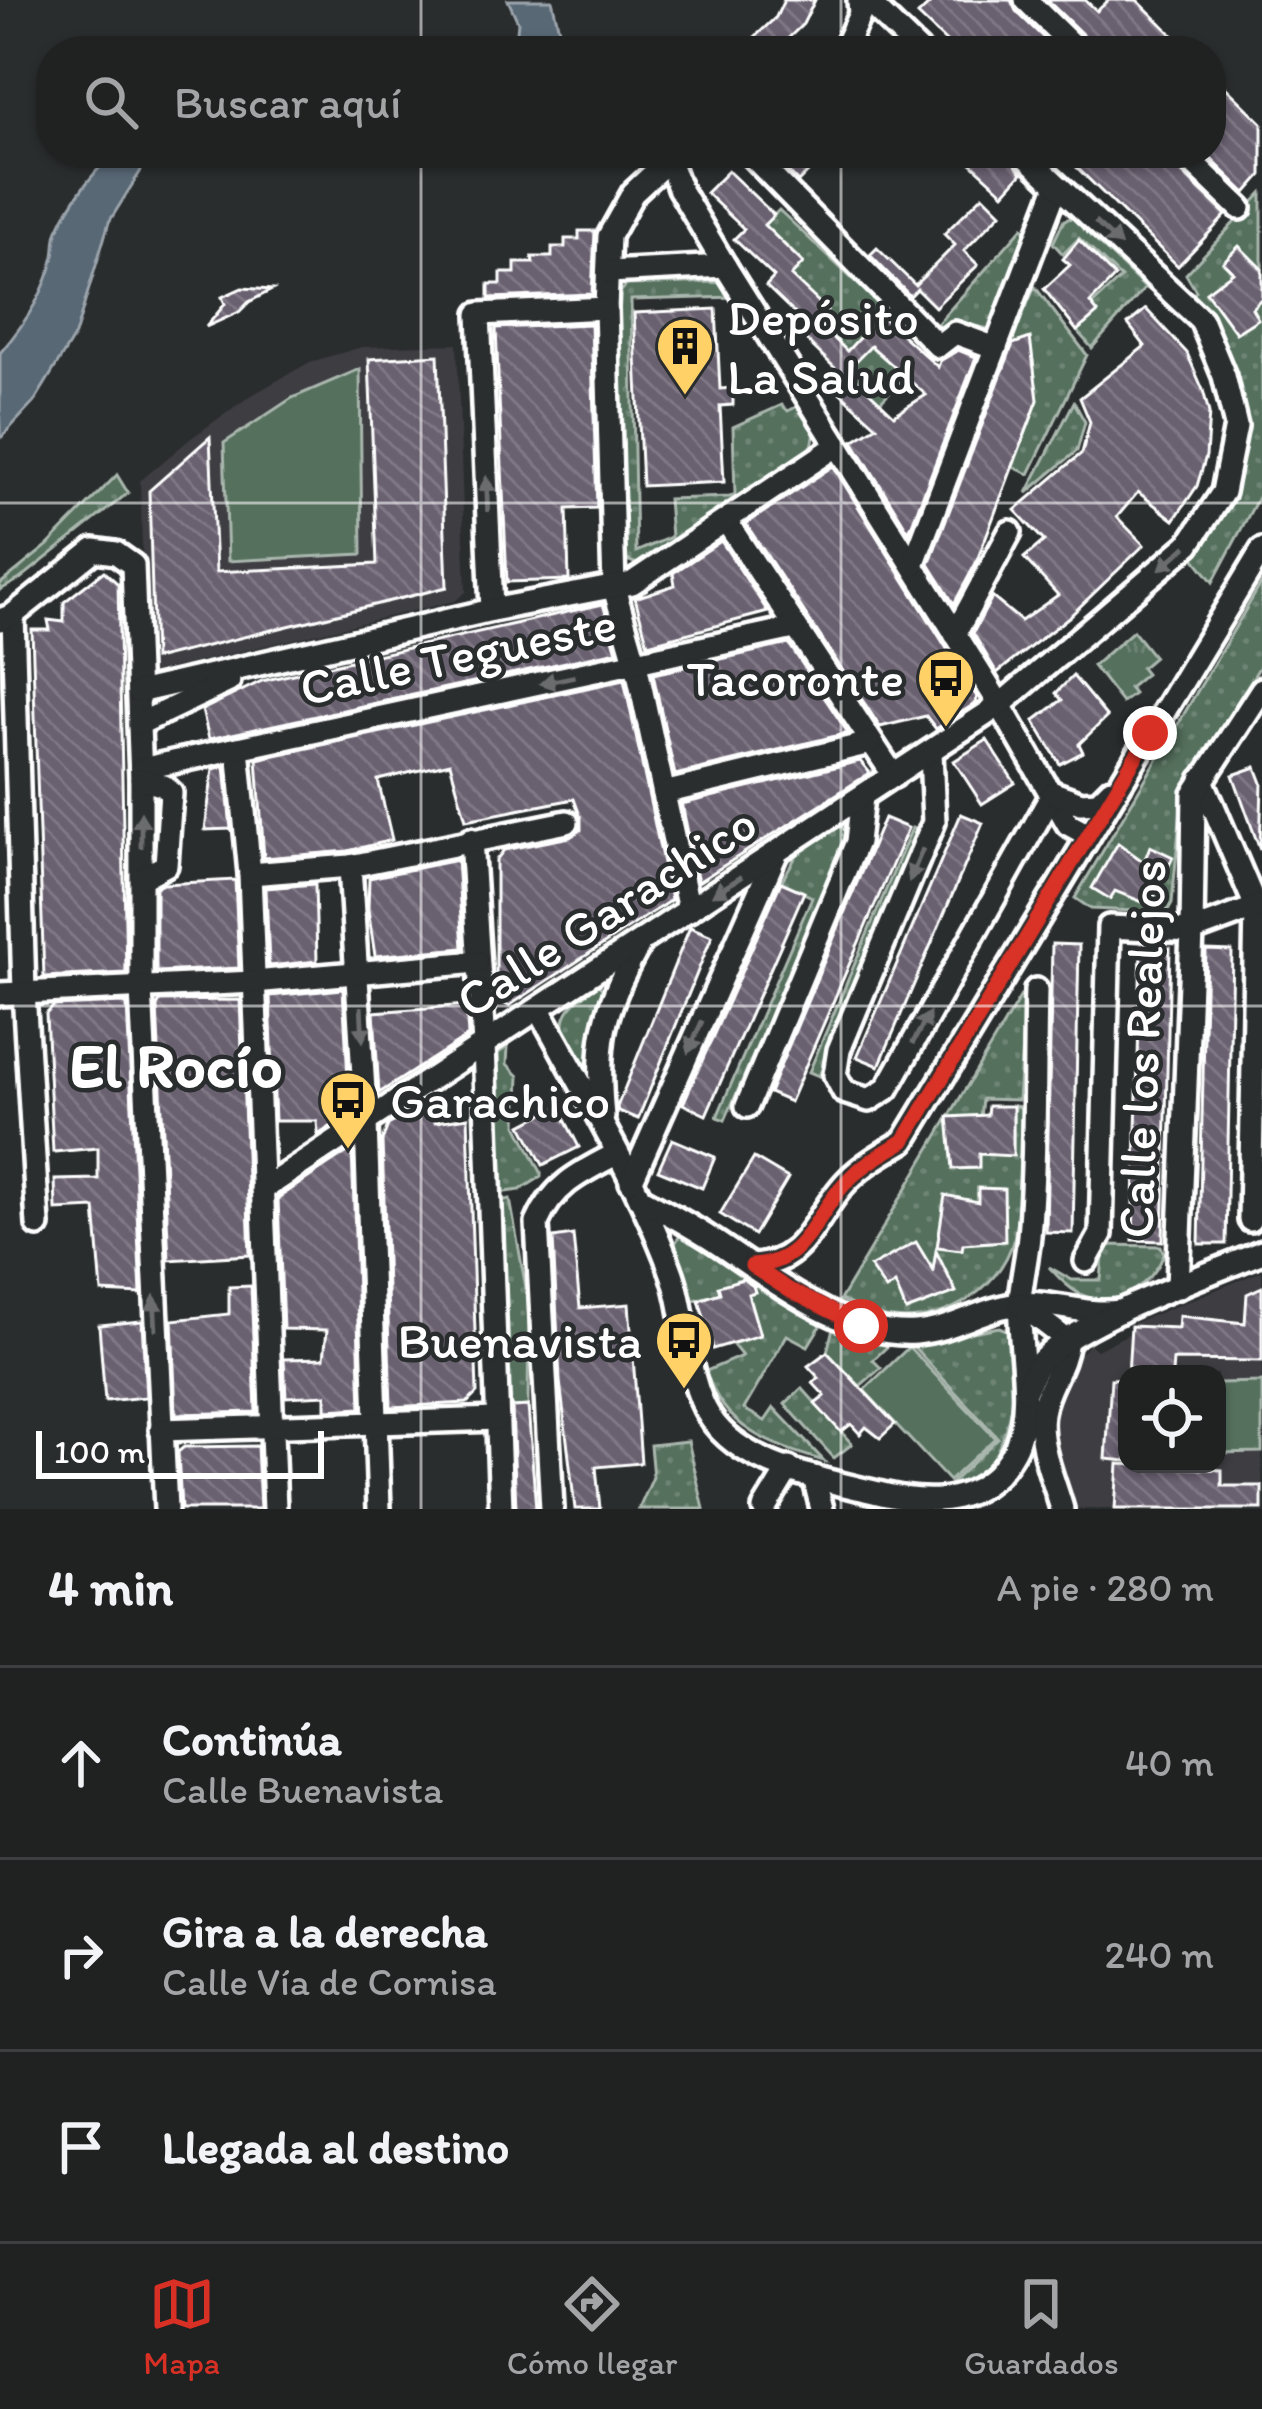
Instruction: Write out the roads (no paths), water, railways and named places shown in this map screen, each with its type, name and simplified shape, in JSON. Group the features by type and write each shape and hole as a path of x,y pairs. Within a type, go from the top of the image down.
{"street":[{"path":"850,36 862,0"},
{"path":"862,0 902,36"},
{"path":"1026,0 1063,36"},
{"path":"659,168 633,193 609,236 614,589 689,910"},
{"path":"675,168 679,188 725,266 1000,705 1069,824 1088,835"},
{"path":"763,168 938,346 955,333 996,348"},
{"name":"Calle Garachico","path":"262,1190 1000,705 1190,544 1222,492 1236,426 1224,376 1201,320 1039,168"},
{"path":"1199,168 1240,208"},
{"path":"913,565 1058,186"},
{"path":"608,272 725,266"},
{"path":"492,610 479,314 607,308"},
{"path":"138,692 492,610 632,584 838,446"},
{"path":"726,520 894,776"},
{"path":"955,634 1010,532"},
{"path":"38,1225 7,618 94,550 116,553 133,565 141,774 141,989 166,1509"},
{"path":"752,1266 775,1265 796,1250 849,1178 904,1141 1262,550"},
{"name":"Calle Tegueste","path":"141,774 238,748 794,628"},
{"path":"139,724 268,662"},
{"name":"Calle los Realejos","path":"1178,1287 1193,794 1262,689"},
{"path":"664,793 870,743"},
{"path":"238,748 250,874 275,1509"},
{"path":"931,752 934,822 838,1050 835,1075 844,1092 869,1100 887,1089 1053,794"},
{"path":"1053,794 1081,803 1098,802 1125,775"},
{"path":"1202,780 1259,906 1250,1220"},
{"path":"747,1106 857,842 862,797"},
{"path":"250,874 350,866 567,822"},
{"path":"471,839 484,1045 501,1509"},
{"path":"635,1190 776,854"},
{"path":"350,866 366,1123 379,1509"},
{"path":"1085,1261 1101,1234 1109,927 1192,931 1259,906"},
{"path":"589,1078 611,1000 641,940"},
{"path":"0,994 254,982 477,962"},
{"path":"598,971 611,1000"},
{"path":"539,1009 589,1078 604,1130 635,1190 683,1306 697,1391 710,1417 736,1447 789,1468 899,1504 939,1503 970,1495 997,1474 1017,1444 1024,1396 1020,1304 1029,1234 1036,990"},
{"path":"552,1509 537,1223 545,1203 563,1182 616,1154"},
{"path":"635,1190 789,1290 846,1319 887,1333 940,1329 1000,1306 1020,1304 1093,1315 1121,1311"},
{"path":"1029,1234 1043,1288 1063,1310"},
{"path":"1024,1396 1036,1367 1066,1340 1121,1311 1262,1252"},
{"path":"1020,1304 1066,1340"},
{"path":"1024,1340 1046,1327"},
{"path":"1062,1509 1043,1440 1041,1414 1052,1382 1065,1364 1066,1340"},
{"path":"161,1430 498,1419"},
{"path":"764,1509 789,1468"},
{"path":"814,1477 822,1509"}],"water":[{"path":"508,0 552,0 560,36 517,36 518,22"},
{"path":"100,168 143,168 109,222 75,335 34,402 0,439 0,353 40,295 57,231"}],"place":[{"name":"Depósito La Salud","path":"685,397"},
{"name":"Tacoronte","path":"946,729"},
{"name":"Garachico","path":"348,1151"},
{"name":"Buenavista","path":"684,1391"}],"district":[{"name":"El Rocío","path":"176,1065"}]}
